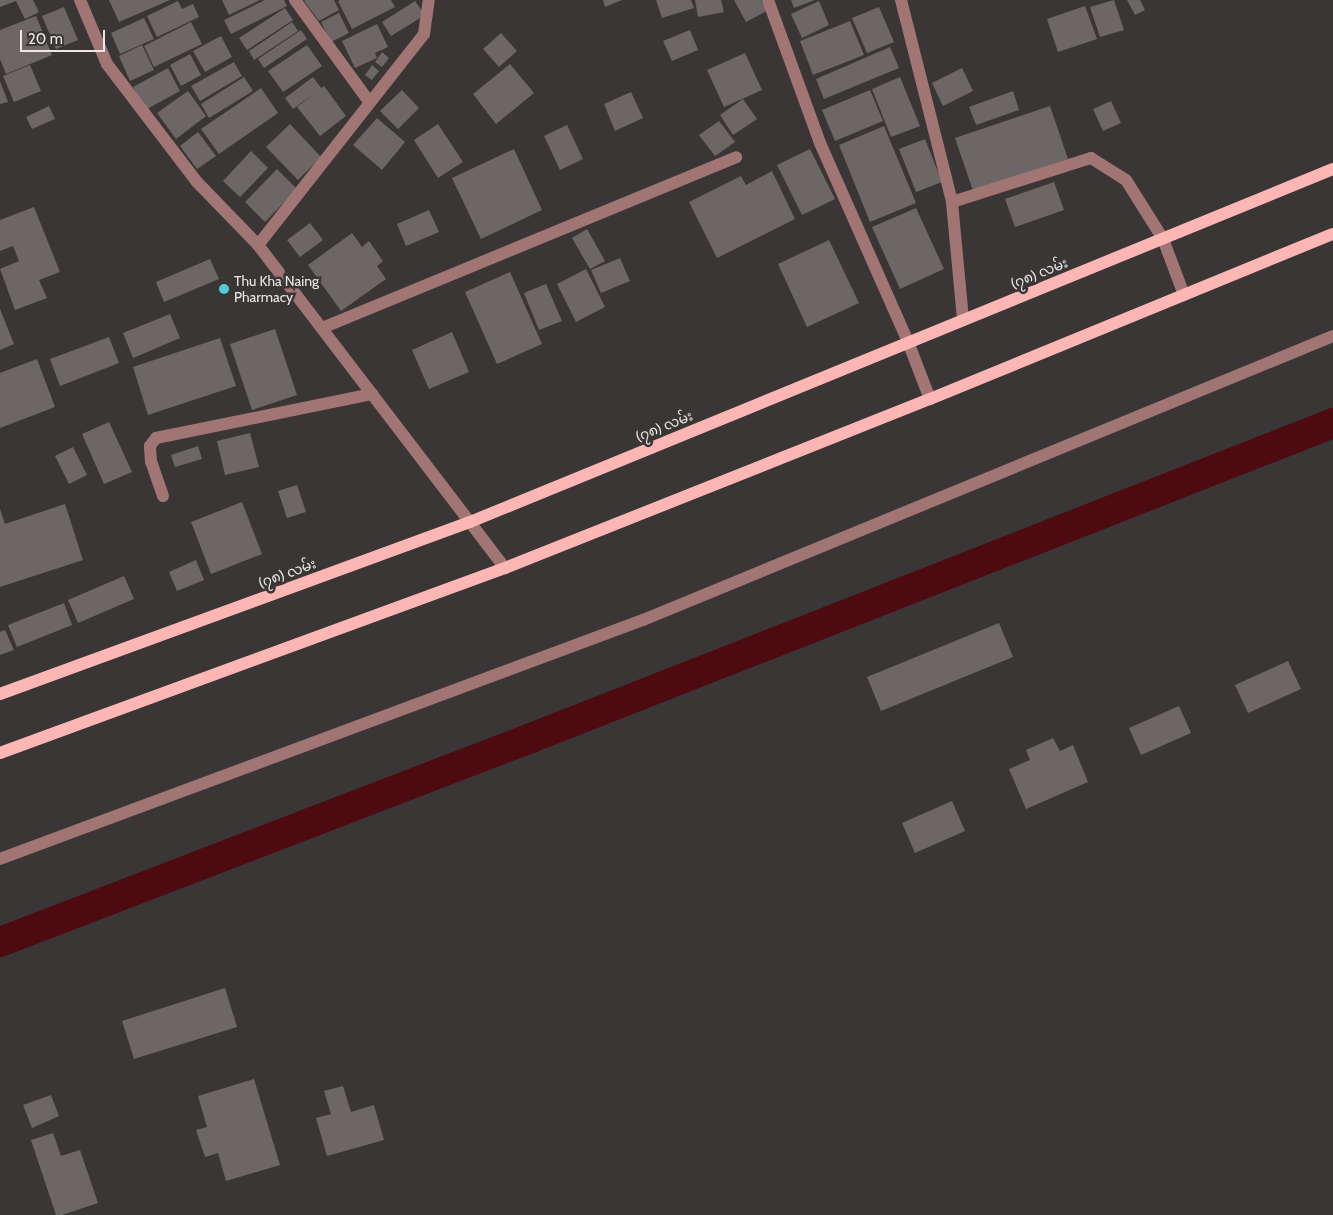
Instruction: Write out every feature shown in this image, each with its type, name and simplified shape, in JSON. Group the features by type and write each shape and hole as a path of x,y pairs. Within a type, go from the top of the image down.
{"main road":[{"name":"(၇၈) လမ်း","path":"0,694 470,522 1333,169"},
{"path":"0,752 505,568 930,399 1333,234"}],"street":[{"path":"80,0 107,64 197,182 258,245 505,568"},
{"path":"295,0 370,103"},
{"path":"258,245 424,34 429,0"},
{"path":"768,0 820,142 908,342 930,399"},
{"path":"900,0 952,202 963,319"},
{"path":"322,328 736,157"},
{"path":"952,202 1091,158 1126,180 1163,239 1184,295"},
{"path":"0,859 643,620 1333,336"},
{"path":"163,496 151,462 150,446 156,438 373,394"}],"building":[{"path":"0,0 33,0 39,12 25,19 16,1 0,7"},
{"path":"109,0 170,0 119,22"},
{"path":"222,0 260,0 229,15"},
{"path":"265,0 284,0 287,6 231,34 224,20"},
{"path":"334,0 339,10 319,21 304,1"},
{"path":"391,0 395,7 352,29 338,1"},
{"path":"603,0 622,0 605,7"},
{"path":"656,0 691,0 694,8 662,18"},
{"path":"695,0 721,0 724,12 698,17"},
{"path":"734,0 761,0 767,11 746,22"},
{"path":"791,0 815,0 794,8"},
{"path":"1114,0 1124,30 1100,37 1090,7"},
{"path":"1127,0 1140,0 1145,10 1135,15"},
{"path":"178,1 182,9 193,4 199,17 157,37 147,16"},
{"path":"415,1 425,15 391,36 382,22"},
{"path":"819,1 829,25 802,38 791,14"},
{"path":"1085,6 1097,39 1058,52 1047,19"},
{"path":"64,7 78,40 56,49 42,16"},
{"path":"879,7 894,42 867,53 852,18"},
{"path":"285,8 293,20 247,50 239,38"},
{"path":"339,13 349,33 331,42 321,22"},
{"path":"36,16 52,55 6,74 0,59 0,30"},
{"path":"144,18 154,39 120,54 111,33"},
{"path":"850,21 864,55 813,75 800,41"},
{"path":"191,22 202,44 154,67 144,46"},
{"path":"292,22 298,31 254,60 249,51"},
{"path":"377,24 388,47 375,53 377,58 355,68 342,41"},
{"path":"301,30 307,39 264,68 258,59"},
{"path":"690,30 698,50 672,61 663,41"},
{"path":"501,33 517,51 499,67 483,49"},
{"path":"221,36 232,57 205,72 193,51"},
{"path":"142,45 154,70 130,81 119,56"},
{"path":"307,45 322,66 283,92 268,71"},
{"path":"890,47 899,68 824,99 816,79"},
{"path":"382,52 389,58 382,67 375,62"},
{"path":"745,53 762,90 724,107 707,70"},
{"path":"190,54 201,75 181,86 170,65"},
{"path":"234,62 242,76 200,101 191,86"},
{"path":"510,64 534,93 496,124 473,94"},
{"path":"30,65 41,91 14,102 3,76"},
{"path":"372,65 379,71 372,80 365,75"},
{"path":"168,68 180,91 145,110 133,87"},
{"path":"962,68 973,91 943,106 932,83"},
{"path":"244,77 253,91 209,118 201,104"},
{"path":"313,77 321,88 324,86 346,116 320,136 297,107 315,93 293,109 285,98"},
{"path":"900,77 920,126 891,137 872,89"},
{"path":"0,81 8,102 0,104"},
{"path":"261,88 278,113 219,154 201,129"},
{"path":"402,90 419,108 398,129 380,111"},
{"path":"870,90 883,121 835,141 822,110"},
{"path":"188,91 206,116 176,139 157,113"},
{"path":"1013,91 1019,110 976,125 969,107"},
{"path":"631,92 643,118 615,131 604,104"},
{"path":"743,99 757,119 733,135 720,115"},
{"path":"1111,101 1121,123 1103,131 1093,109"},
{"path":"49,106 55,119 32,129 26,117"},
{"path":"1050,106 1068,159 973,191 955,138"},
{"path":"377,118 405,142 382,170 353,145"},
{"path":"719,121 735,142 715,156 699,135"},
{"path":"290,124 321,157 298,180 266,147"},
{"path":"438,124 463,162 438,178 414,140"},
{"path":"567,125 583,159 560,170 544,136"},
{"path":"884,126 916,203 870,222 839,145"},
{"path":"198,132 216,156 197,169 180,146"},
{"path":"925,139 942,182 916,192 899,149"},
{"path":"514,149 542,210 481,239 452,178"},
{"path":"810,149 835,199 802,215 777,165"},
{"path":"251,151 268,168 240,197 223,181"},
{"path":"277,169 297,189 265,222 245,202"},
{"path":"772,171 795,219 717,258 689,202 741,176 746,185"},
{"path":"1054,182 1064,210 1015,227 1005,199"},
{"path":"34,207 60,272 39,280 47,298 15,310 0,269 19,261 13,246 0,251 0,220"},
{"path":"916,208 944,269 900,289 872,227"},
{"path":"429,210 439,232 406,246 397,224"},
{"path":"310,223 323,240 300,257 287,240"},
{"path":"587,229 605,261 590,269 572,238"},
{"path":"352,233 362,247 369,241 383,261 377,266 386,279 341,311 308,265"},
{"path":"829,240 859,303 807,327 778,264"},
{"path":"620,258 630,281 601,293 591,270"},
{"path":"210,259 219,279 164,302 156,282"},
{"path":"586,269 605,307 576,322 557,284"},
{"path":"510,272 542,344 497,364 465,292"},
{"path":"546,284 562,321 539,330 524,293"},
{"path":"0,309 14,344 0,350"},
{"path":"170,314 180,338 133,358 123,333"},
{"path":"275,329 297,395 252,410 230,344"},
{"path":"452,332 469,372 429,389 412,350"},
{"path":"109,337 119,363 60,386 50,359"},
{"path":"220,338 236,386 148,415 133,367"},
{"path":"37,359 55,407 0,428 0,373"},
{"path":"109,422 132,472 104,484 82,434"},
{"path":"250,433 259,467 225,475 217,441"},
{"path":"198,446 202,459 175,467 171,455"},
{"path":"73,447 87,475 69,484 55,456"},
{"path":"297,485 306,512 287,518 278,491"},
{"path":"242,502 262,554 211,574 191,522"},
{"path":"65,504 83,560 0,587 0,509 5,524"},
{"path":"196,560 204,580 177,591 169,572"},
{"path":"124,576 134,599 78,623 68,600"},
{"path":"64,603 72,625 17,647 8,625"},
{"path":"999,623 1013,657 881,711 867,677"},
{"path":"5,630 14,650 0,655 0,632"},
{"path":"1288,661 1301,689 1248,713 1235,685"},
{"path":"1179,706 1191,733 1141,755 1129,728"},
{"path":"1053,738 1060,751 1073,745 1088,782 1026,809 1009,769 1030,760 1026,750"},
{"path":"952,801 965,831 915,853 902,823"},
{"path":"225,988 237,1027 134,1059 122,1021"},
{"path":"254,1079 280,1165 226,1181 218,1153 205,1157 196,1130 207,1127 198,1096"},
{"path":"343,1086 351,1112 374,1105 384,1140 327,1156 316,1118 331,1114 324,1091"},
{"path":"51,1095 59,1116 32,1128 23,1105"},
{"path":"53,1133 61,1156 80,1150 98,1203 62,1215 56,1215 31,1140"}],"waterway":[{"path":"0,942 531,738 1333,423"}],"place":[{"name":"Thu Kha Naing Pharmacy","path":"224,289"}]}
